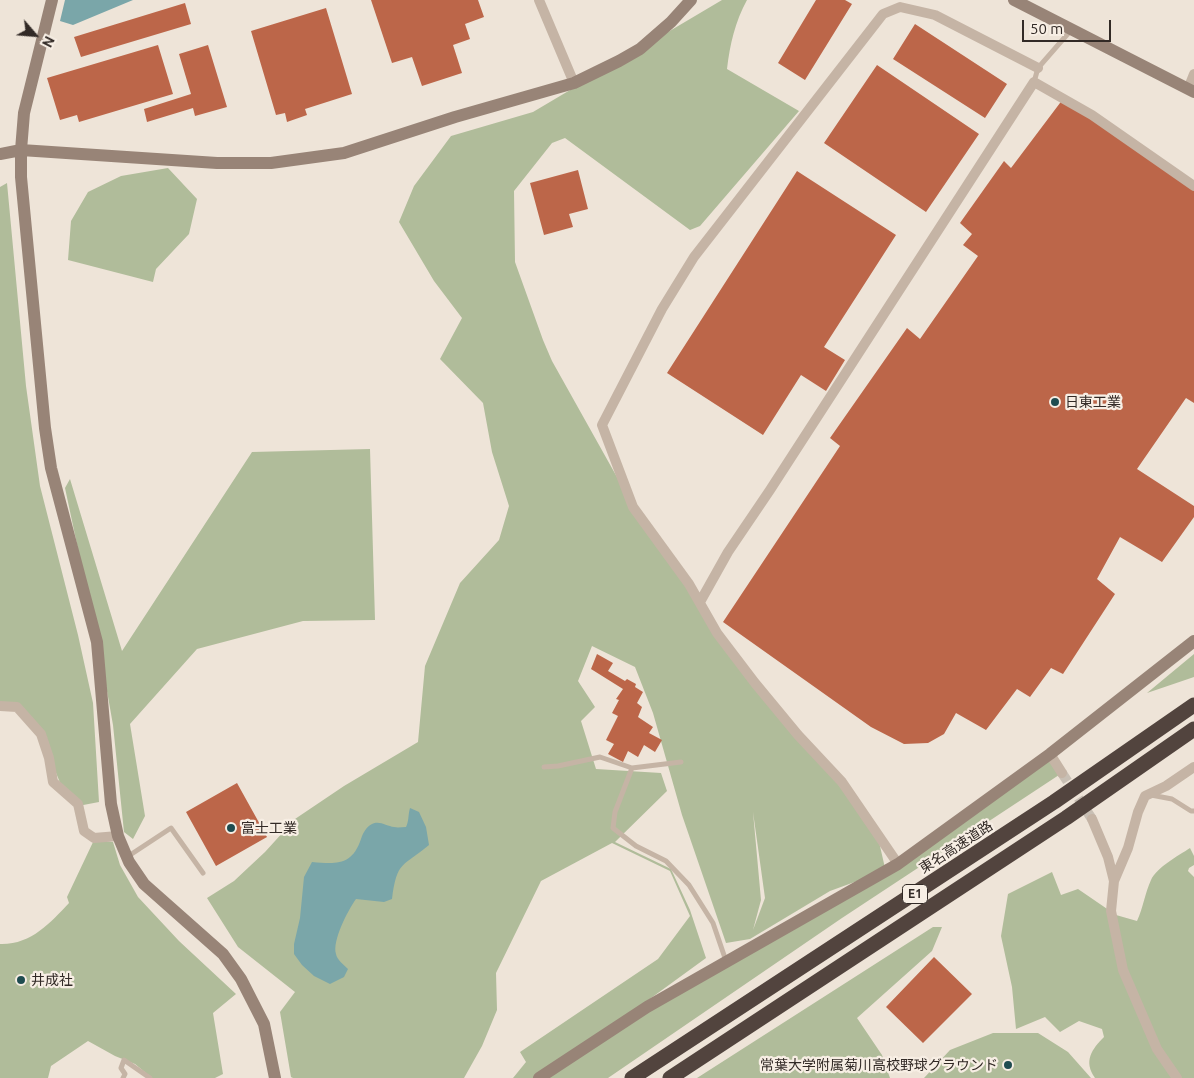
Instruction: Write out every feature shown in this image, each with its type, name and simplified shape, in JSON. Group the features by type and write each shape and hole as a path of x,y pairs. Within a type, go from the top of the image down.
{"highway":[{"name":"東名高速道路","path":"632,1078 1054,802 1194,705"},
{"name":"E1","path":"670,1078 1066,818 1194,729"}],"street":[{"path":"52,0 24,113 21,177 46,436 51,468 97,642 111,804 118,836 127,857 144,884 223,954 241,979 264,1024 275,1078"},
{"path":"539,0 574,83"},
{"path":"0,154 21,150 217,163 271,163 344,153 455,117 574,83 619,62 640,49 671,22 690,0"},
{"path":"1014,0 1191,90 1194,74"},
{"path":"898,864 842,782 798,735 717,633 689,584 633,506 602,425 662,309 694,257 883,14 900,7 935,16 1038,68"},
{"path":"700,602 728,552 1034,82 1092,115 1194,186"},
{"path":"539,1078 647,1007 898,864 1050,754 1194,641"},
{"path":"0,706 17,707 41,734 49,758 52,782 78,804 84,831 94,838 118,836"},
{"path":"1050,754 1062,773"},
{"path":"1177,1078 1157,1049 1123,970 1111,912 1114,881 1128,848 1138,812 1145,796 1166,786 1194,768"},
{"path":"1092,819 1108,858 1114,881"}],"lane":[{"path":"1034,82 1038,68 1073,29"},
{"path":"544,766 558,766 600,757 632,768 681,762"},
{"path":"632,768 615,812 612,828 636,846 666,861 689,885 713,923 726,962"},
{"path":"1148,795 1172,799 1194,811"},
{"path":"127,857 171,828 203,872"},
{"path":"123,1078 125,1074 121,1068 124,1060 150,1078"}],"green space":[{"path":"722,0 747,0 734,33 727,69 799,111 700,226 690,230 565,138 552,143 514,191 515,262 543,340 552,361 641,520 717,633 877,833 885,868 1050,754 1062,773 842,918 608,1078 513,1078 526,1062 520,1052 658,959 690,916 670,871 612,843 541,881 496,973 497,1010 482,1046 464,1078 293,1078 291,1077 280,1012 295,992 238,947 207,898 234,881 265,852 295,819 344,786 418,742 425,666 460,583 499,540 509,506 492,452 483,403 440,359 462,318 434,281 399,222 414,186 451,136 533,112","holes":["592,646 635,667 653,713 682,815 726,943 750,939 830,891 871,876 570,1057 706,958 690,910 671,869 615,842 667,791 661,773 596,769 581,721 595,707 578,681","753,812 765,898 753,930 761,900"]},
{"path":"168,168 197,199 189,234 156,269 153,282 68,260 71,221 88,192 121,176"},
{"path":"7,183 26,386 40,486 78,635 93,703 99,802 78,806 63,790 37,726 16,704 0,706 0,187"},
{"path":"370,449 375,620 303,621 197,649 130,724 145,816 133,839 124,832 113,725 101,657 65,488 70,479 122,651 252,452"},
{"path":"1194,654 1194,677 1147,693"},
{"path":"94,840 113,842 120,865 138,897 179,941 236,994 213,1013 223,1074 215,1078 152,1078 135,1064 115,1056 88,1041 51,1066 48,1078 0,1078 0,944 21,941 30,937 47,925 69,903 67,897"},
{"path":"1190,848 1194,856 1194,865 1188,871 1194,877 1194,1078 1095,1078 1091,1072 1089,1061 1096,1046 1104,1037 1102,1029 1079,1021 1060,1032 1045,1017 1016,1029 1012,987 1001,936 1008,894 1052,872 1061,895 1078,889 1116,915 1137,921 1154,875 1168,862"},
{"path":"933,927 942,927 932,951 857,1018 882,1055 890,1078 697,1078"},
{"name":"常葉大学附属菊川高校野球グラウンド","path":"993,1033 1038,1033 1068,1052 1091,1078 924,1078 950,1050"}],"water":[{"path":"65,0 133,0 73,25 60,21"},
{"path":"410,808 419,812 426,827 429,845 407,861 399,871 392,899 384,902 356,899 345,918 336,941 336,954 348,969 344,977 330,984 314,976 294,954 304,877 312,862 336,863 348,859 357,848 366,828 375,823 406,827"}],"building":[{"path":"371,0 478,0 484,17 465,24 470,39 453,45 462,73 422,86 412,57 392,63"},
{"path":"816,0 845,0 852,4 805,80 778,63"},
{"path":"185,3 191,24 81,57 74,37"},
{"path":"326,8 352,94 305,109 307,115 287,122 285,113 276,115 251,31"},
{"path":"915,24 1007,84 985,118 893,59"},
{"path":"158,45 173,94 79,122 77,115 60,120 47,78"},
{"path":"208,45 227,107 195,116 193,108 147,122 144,109 191,94 179,54"},
{"path":"877,65 979,134 926,212 824,143"},
{"path":"1063,99 1194,183 1194,403 1186,398 1137,469 1194,506 1194,517 1162,562 1120,537 1097,579 1115,594 1063,674 1051,668 1030,697 1017,689 986,730 956,713 944,734 928,743 904,744 871,727 723,622 840,446 830,438 907,328 920,339 978,256 963,245 972,234 960,223 1004,161 1011,168"},
{"path":"578,170 588,209 569,214 573,227 544,235 530,183"},
{"path":"797,171 896,235 824,347 845,360 826,391 801,375 763,435 667,373"},
{"path":"597,654 613,663 608,671 625,681 627,679 636,684 635,687 643,692 637,703 642,707 638,717 653,727 649,733 662,740 655,752 644,745 638,757 628,751 623,762 608,754 614,744 606,740 618,716 612,713 619,700 616,699 623,689 591,669"},
{"path":"237,783 267,837 216,866 186,812"},
{"path":"934,957 972,994 923,1043 886,1007"}],"tunnel":[{"path":"1062,773 1092,819"}],"place":[{"name":"日東工業","path":"1055,402"},
{"name":"富士工業","path":"231,828"},
{"name":"井成社","path":"21,980"},
{"name":"常葉大学附属菊川高校野球グラウンド","path":"1008,1065"}]}
